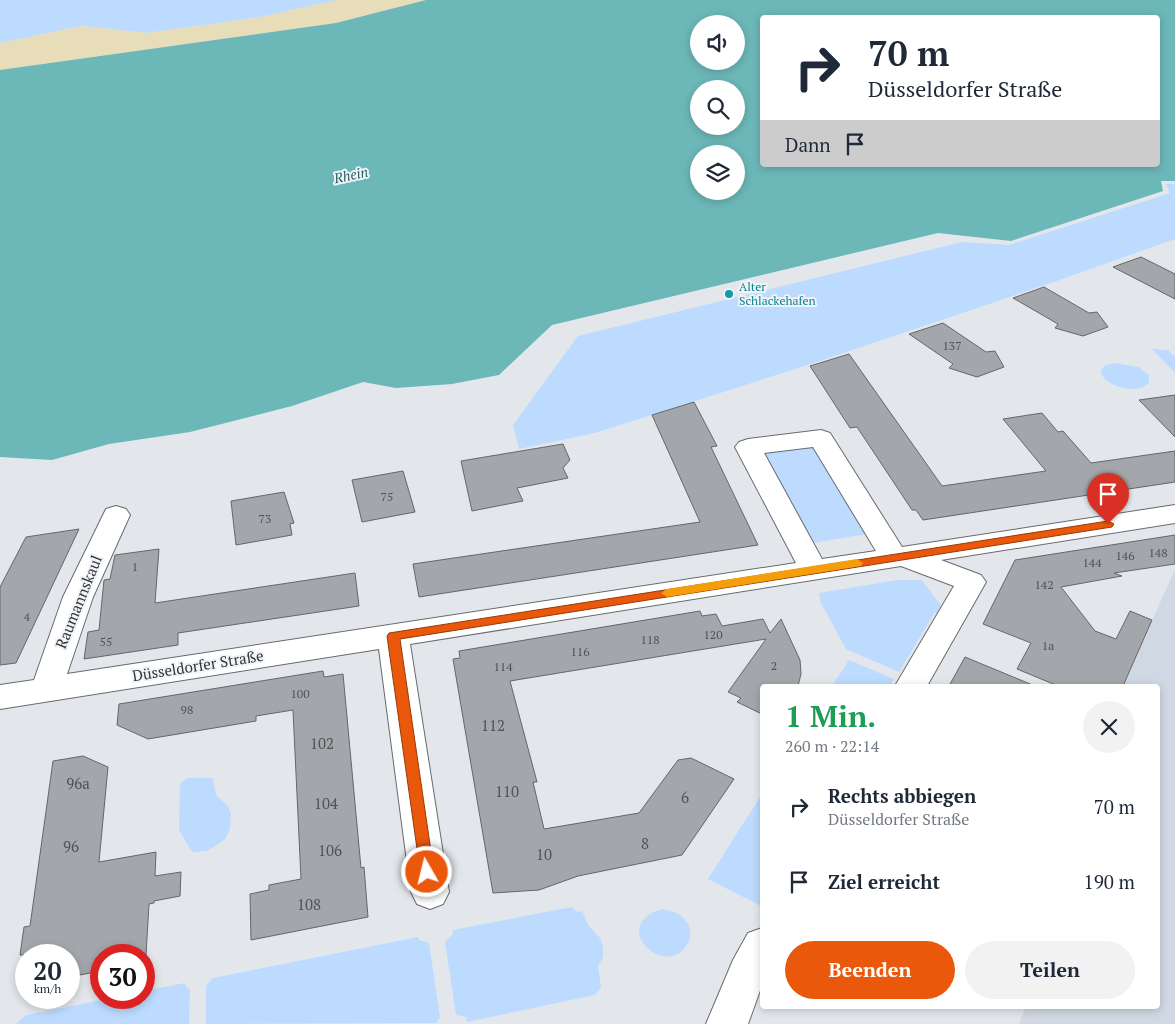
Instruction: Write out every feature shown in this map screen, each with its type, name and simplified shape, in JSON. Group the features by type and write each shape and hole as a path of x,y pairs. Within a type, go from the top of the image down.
{"street":[{"path":"814,570 748,448 821,438 899,557 971,582"},
{"name":"Düsseldorfer Straße","path":"1,702 46,690 1175,514"},
{"name":"Raumannskaul","path":"46,690 78,597 116,515"},
{"path":"912,684 994,542"},
{"path":"394,636 430,892"},
{"path":"727,1024 747,973 760,950"}],"shaded area":[{"path":"0,0 337,0 261,17 147,33 82,26 0,43"},
{"path":"1166,184 1175,184 1175,239 814,363 595,433 519,449 513,425 578,336 962,242 1009,245 1170,193"},
{"path":"1152,349 1168,350 1175,357 1175,373"},
{"path":"1115,363 1138,367 1149,375 1149,383 1144,387 1130,389 1110,383 1101,374 1101,371 1105,366"},
{"path":"818,443 873,533 812,543 762,451"},
{"path":"1175,569 1175,1024 1019,1024 1025,1009 1160,1009 1160,684 1124,684"},
{"path":"898,580 922,580 945,611 942,615 935,612 899,672 846,649 821,603 819,593"},
{"path":"849,660 894,679 891,684 833,684"},
{"path":"187,778 213,778 216,795 228,806 231,814 230,829 225,839 207,851 192,852 179,830 180,784"},
{"path":"760,797 760,905 708,879"},
{"path":"572,907 577,912 582,911 589,926 600,938 603,947 603,957 598,967 601,987 595,995 467,1022 466,1017 456,1015 445,942 453,934 453,930"},
{"path":"662,909 680,915 688,924 690,931 688,943 679,953 667,957 656,954 646,947 640,938 639,927 646,917"},
{"path":"418,937 419,940 429,943 440,1017 436,1023 206,1024 206,986 213,978"},
{"path":"185,983 186,987 190,990 189,1024 16,1024 26,1015 57,1009 80,1009 80,1004 90,1002 90,1009 155,1009 155,989"}],"sand":[{"path":"337,0 426,0 336,23 0,70 0,43 82,26 147,33 261,17"}],"water":[{"name":"Rhein","path":"426,0 1175,0 1175,181 1161,181 1163,191 1011,241 938,233 552,325 499,375 452,384 396,388 363,382 292,406 190,432 109,444 52,460 0,457 0,70 336,23"}],"building":[{"path":"1141,257 1175,274 1175,299 1113,267"},
{"path":"1044,287 1089,313 1097,312 1108,327 1083,336 1055,328 1058,324 1013,298"},
{"path":"943,323 986,352 995,351 1004,367 977,377 949,368 953,364 909,334"},
{"path":"849,354 942,486 1046,471 1003,419 1042,413 1058,432 1063,431 1091,463 1175,451 1175,482 923,520 916,510 912,510 857,427 850,428 810,366"},
{"path":"1175,395 1175,437 1139,400"},
{"path":"694,402 717,446 711,447 758,545 419,597 413,564 700,522 652,415"},
{"path":"563,444 570,460 563,468 568,478 517,488 523,501 472,511 461,461"},
{"path":"403,471 415,512 362,522 352,480"},
{"path":"284,492 294,523 290,524 292,535 236,545 231,501"},
{"path":"79,529 16,663 0,665 0,587 26,537"},
{"path":"1175,535 1175,564 1114,573 1122,576 1061,587 1095,631 1116,639 1130,611 1152,620 1124,684 1053,684 1017,669 1031,643 983,624 1015,560"},
{"path":"159,549 155,603 355,573 359,606 178,633 178,645 84,659 88,632 99,630 104,580 110,579 115,555"},
{"path":"700,611 702,616 716,614 722,626 763,619 770,633 781,619 800,660 801,674 798,684 760,684 760,713 737,702 741,698 728,692 766,639 510,681 537,782 533,782 544,829 639,813 678,760 691,758 734,779 682,855 578,876 539,890 493,893 453,659 460,658 459,651"},
{"path":"965,657 1030,684 950,684"},
{"path":"323,671 324,677 343,674 361,868 364,867 368,917 251,940 250,894 269,890 269,885 301,879 293,710 256,716 256,721 148,739 117,725 119,704"},
{"path":"83,756 108,767 99,862 156,852 155,876 181,872 180,896 154,901 154,903 149,904 147,944 90,944 90,973 80,975 80,944 22,944 24,927 30,926 53,761"}],"slow traffic":[{"path":"667,593 857,563"}],"place":[{"name":"Alter Schlackehafen","path":"729,294"}],"route":[{"path":"427,872 394,636 1108,524"}]}
